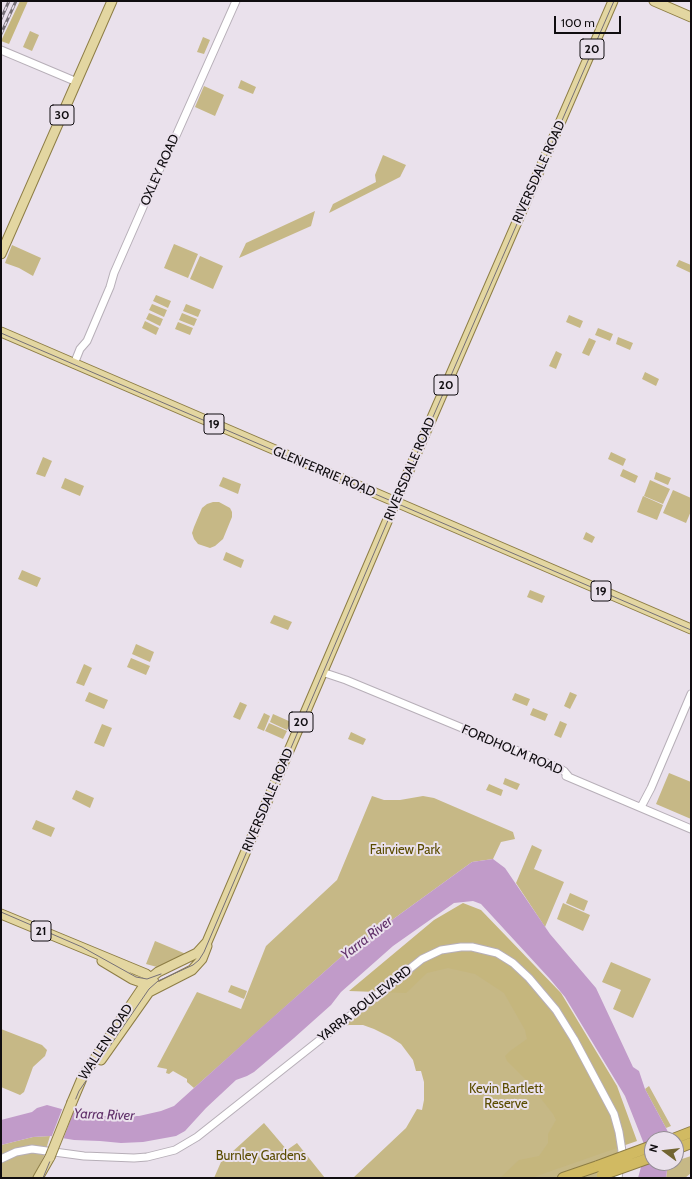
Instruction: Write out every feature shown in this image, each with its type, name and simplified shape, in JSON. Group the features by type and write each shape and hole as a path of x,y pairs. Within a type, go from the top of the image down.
{"highway":[{"path":"598,1173 644,1150"},
{"path":"563,1178 598,1173 644,1159"}],"main road":[{"name":"30","path":"1,254 112,1"},
{"name":"RIVERSDALE ROAD","path":"146,996 155,988 194,968 203,957 209,938 395,502 613,1"},
{"path":"654,1 691,16"},
{"name":"GLENFERRIE ROAD","path":"1,332 691,629"},
{"name":"21","path":"1,914 80,948 142,972 148,981"},
{"name":"RIVERSDALE ROAD","path":"148,981 158,972 200,951 209,938"},
{"name":"21","path":"80,948 132,979 148,981"},
{"path":"120,1021 132,992 132,979"},
{"path":"148,981 155,988"},
{"name":"WALLEN ROAD","path":"44,1178 50,1157 84,1076 148,981"},
{"name":"WALLEN ROAD","path":"72,1102 78,1091 146,996"},
{"name":"WALLEN ROAD","path":"38,1178 50,1157"}],"street":[{"name":"OXLEY ROAD","path":"76,365 80,349 86,341 168,150 236,1"},
{"path":"1,50 77,82"},
{"name":"FORDHOLM ROAD","path":"323,670 452,725 461,731 691,829"},
{"path":"642,808 650,794 651,788 691,694"},
{"name":"YARRA BOULEVARD","path":"1,1159 16,1152 32,1149 84,1156 134,1158 147,1157 175,1150 196,1137 422,959 441,950 472,947 497,953 513,963 529,978 556,1010 577,1045 614,1114 622,1151 618,1178"}],"green space":[{"path":"30,31 39,35 32,51 23,47"},
{"path":"203,37 210,40 204,54 197,52"},
{"path":"241,80 256,87 253,94 238,88"},
{"path":"204,86 224,95 215,116 195,107"},
{"path":"383,155 406,165 400,177 329,213 333,204 376,182 375,175"},
{"path":"315,211 311,226 239,258 246,243"},
{"path":"174,244 198,254 188,278 164,268"},
{"path":"12,245 41,258 33,276 19,268 5,263"},
{"path":"200,256 223,266 213,289 190,279"},
{"path":"679,260 691,265 691,273 676,266"},
{"path":"156,295 171,301 168,308 153,301"},
{"path":"152,304 167,310 164,317 149,310"},
{"path":"186,304 201,310 198,317 183,311"},
{"path":"149,313 163,319 160,326 146,319"},
{"path":"182,313 197,319 194,326 179,320"},
{"path":"569,315 583,321 580,328 566,322"},
{"path":"145,321 159,328 156,335 142,328"},
{"path":"178,322 193,328 190,335 175,329"},
{"path":"598,328 613,334 610,341 595,335"},
{"path":"618,337 633,343 630,350 616,344"},
{"path":"589,338 596,341 589,356 582,353"},
{"path":"556,351 562,354 556,369 549,366"},
{"path":"645,372 659,379 656,386 642,379"},
{"path":"611,452 626,459 623,466 608,459"},
{"path":"43,457 52,461 45,477 36,474"},
{"path":"623,469 638,476 635,483 620,476"},
{"path":"656,472 671,478 668,485 654,479"},
{"path":"223,477 241,484 238,494 219,486"},
{"path":"65,478 84,486 80,496 61,488"},
{"path":"650,480 670,489 663,504 644,496"},
{"path":"673,490 691,498 691,511 686,523 663,513"},
{"path":"643,496 663,505 657,520 637,512"},
{"path":"213,502 219,502 230,508 232,517 223,539 215,546 210,548 198,544 192,533 202,508"},
{"path":"586,532 595,537 592,543 583,539"},
{"path":"226,552 244,560 241,568 223,560"},
{"path":"22,570 41,578 37,587 18,579"},
{"path":"530,590 545,596 542,603 527,597"},
{"path":"274,615 292,622 288,630 270,623"},
{"path":"136,644 154,652 150,662 132,654"},
{"path":"131,658 150,666 146,675 127,667"},
{"path":"84,664 92,668 84,686 76,683"},
{"path":"89,692 108,700 104,709 85,701"},
{"path":"570,692 577,695 570,709 564,706"},
{"path":"515,693 530,699 527,706 512,700"},
{"path":"240,702 247,705 240,720 233,717"},
{"path":"533,708 548,714 545,721 530,715"},
{"path":"264,713 270,716 264,731 257,728"},
{"path":"273,714 291,722 287,730 270,722"},
{"path":"560,721 567,724 561,738 554,735"},
{"path":"269,723 287,731 283,739 265,731"},
{"path":"102,724 112,728 104,747 94,743"},
{"path":"351,732 366,739 363,745 348,739"},
{"path":"669,773 691,782 691,819 656,804"},
{"path":"505,778 520,784 517,790 503,784"},
{"path":"489,784 503,790 501,796 486,790"},
{"path":"76,790 94,798 90,808 72,799"},
{"name":"Fairview Park","path":"372,796 384,800 400,800 423,796 434,798 513,832 515,839 501,842 493,859 472,862 341,957 194,1088 187,1082 187,1079 173,1071 169,1074 166,1073 167,1069 157,1067 197,992 241,1009 266,946 337,880"},
{"path":"36,820 55,828 51,837 32,829"},
{"path":"532,845 542,850 534,869 564,882 545,927 516,883"},
{"path":"570,893 588,901 584,911 566,903"},
{"path":"563,903 590,915 583,931 557,919"},
{"path":"155,941 186,954 157,967 146,964"},
{"name":"Kevin Bartlett Reserve","path":"481,953 613,1130 618,1150 615,1178 353,1178 406,1128 417,1109 422,1110 424,1100 424,1082 421,1071 416,1071 413,1060 401,1044 374,1029 363,1025 339,1027 430,958"},
{"path":"611,962 651,979 633,1018 613,1009 621,990 602,982"},
{"path":"231,985 247,991 244,999 228,992"},
{"path":"1,1029 42,1045 47,1050 45,1056 33,1067 24,1092 20,1095 1,1087"},
{"path":"649,1086 671,1126 666,1128 645,1089"},
{"name":"Burnley Gardens","path":"264,1123 287,1150 297,1143 325,1178 214,1178 221,1162"},
{"path":"50,1136 44,1156 33,1178 1,1178 1,1145 33,1137"},
{"path":"691,1156 691,1173 685,1178 666,1178 667,1171 684,1171 684,1158"}],"shaded area":[{"path":"20,1 28,1 9,44 1,41"},
{"path":"493,859 505,868 550,934 596,988 633,1067 639,1071 645,1089 667,1131 644,1131 644,1144 625,1096 565,997 481,904 473,901 454,903 393,946 341,992 331,1005 294,1038 254,1072 236,1080 206,1108 185,1131 176,1136 143,1142 121,1143 74,1140 50,1136 33,1137 1,1145 1,1120 32,1112 37,1108 47,1105 87,1116 139,1116 161,1111 174,1106 341,957 472,862"},
{"path":"463,903 481,910 561,993 617,1086 637,1141 531,1178 500,1178 519,1160 539,1156 548,1143 548,1134 556,1120 528,1082 507,1061 505,1056 527,1039 525,1030 504,993 475,974 448,968 427,973 406,993 349,991 434,920"},
{"path":"644,1156 644,1171 667,1171 666,1178 638,1178"}],"pier":[{"path":"63,1107 74,1110 63,1140 51,1138"}],"tram line":[{"path":"43,1178 79,1091 149,989 158,981 193,965 199,960 204,952 389,518 614,1"},
{"path":"1,333 691,630"},
{"path":"1,912 82,947 136,977 147,979 161,974"}],"railway":[{"path":"1,19 9,1"},
{"path":"1,34 16,1"}],"water label":[{"name":"Yarra River","path":"367,938"},
{"name":"Yarra River","path":"104,1115"}]}
